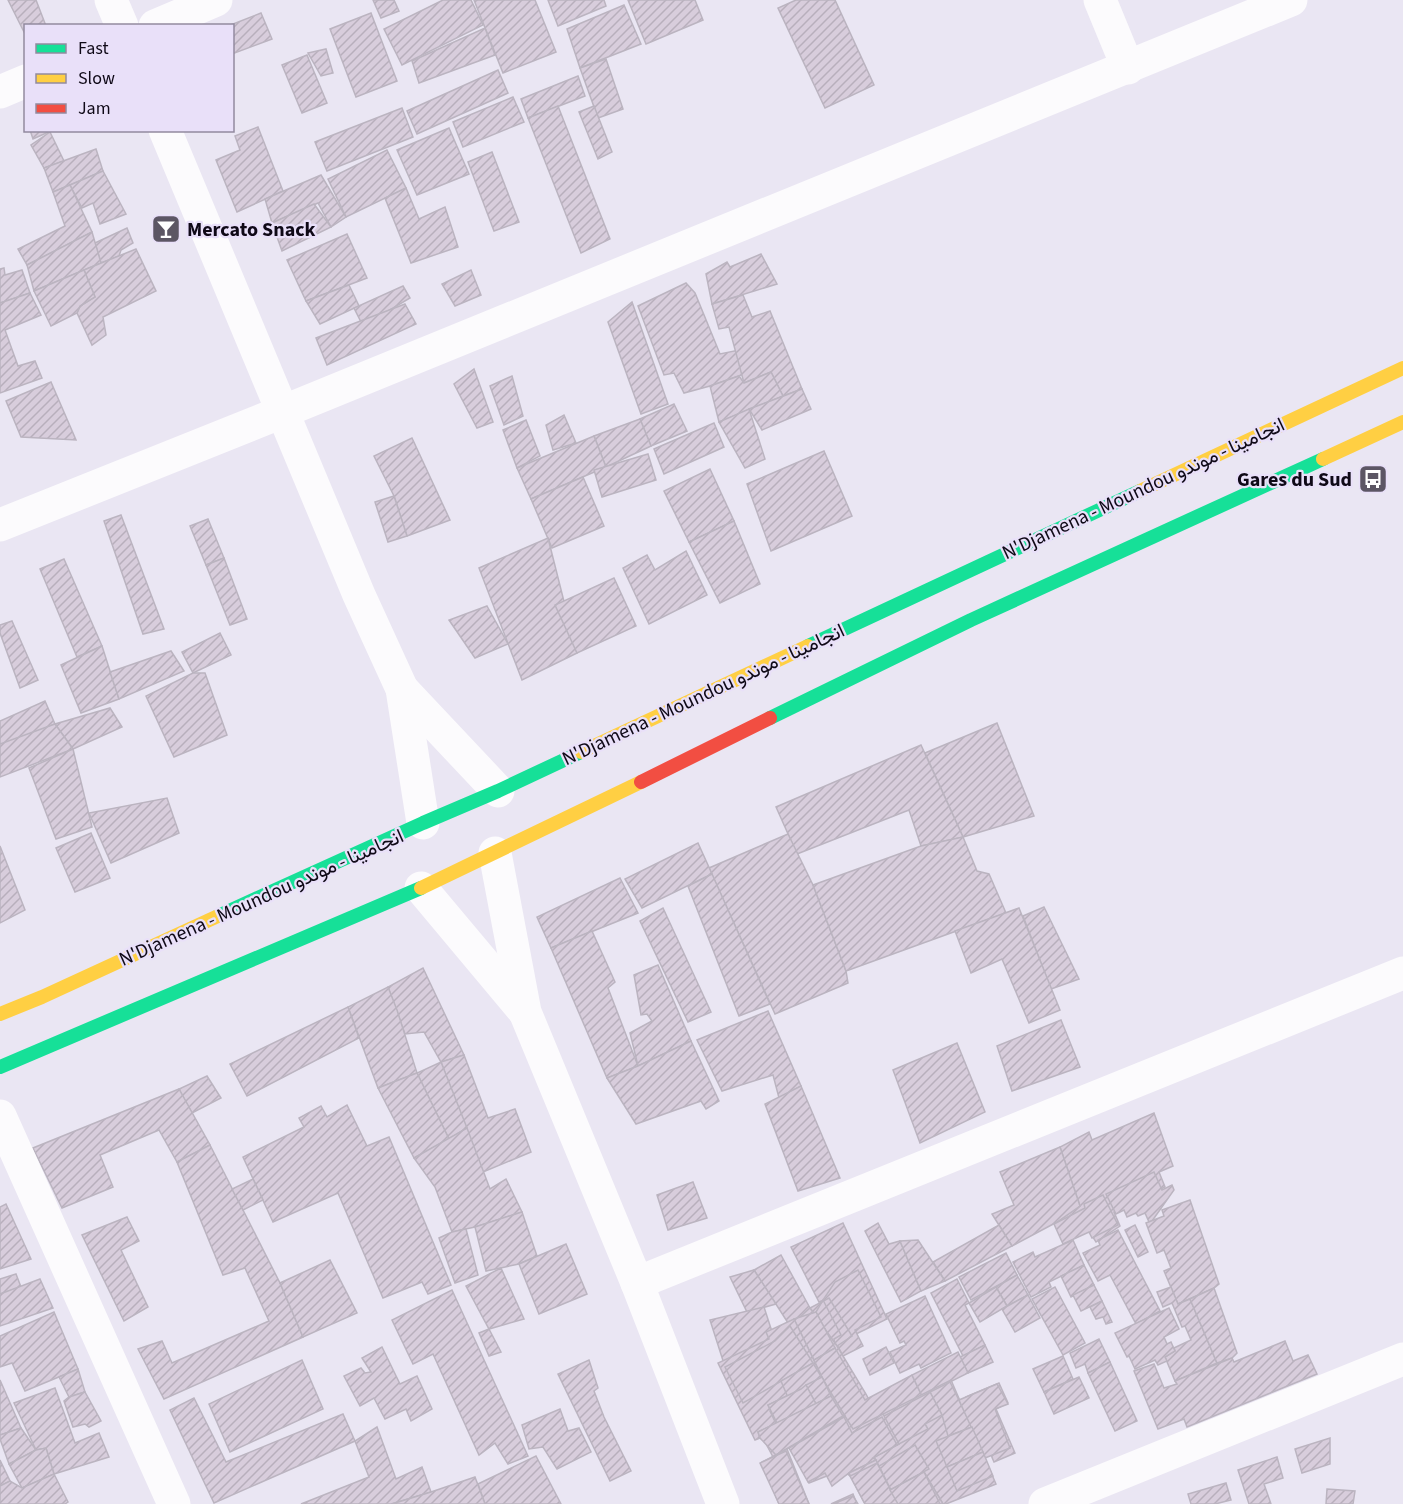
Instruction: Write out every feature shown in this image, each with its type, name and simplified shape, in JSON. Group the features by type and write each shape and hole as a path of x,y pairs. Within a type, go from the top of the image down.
{"main road":[{"name":"N'Djamena - Moundou انجامينا - موندو","path":"0,1014 498,791 1403,368"},
{"path":"0,1067 421,888 971,620 1403,422"}],"street":[{"path":"111,0 121,24"},
{"path":"160,24 216,0"},
{"path":"1100,0 1128,68"},
{"path":"0,525 1291,0"},
{"path":"0,92 24,82"},
{"path":"166,132 359,595 402,689 423,823"},
{"path":"402,689 498,791"},
{"path":"495,853 525,1012 637,1283 723,1504"},
{"path":"421,888 525,1012"},
{"path":"637,1283 1403,973"},
{"path":"0,1116 174,1504"},
{"path":"1045,1504 1403,1359"}],"building":[{"path":"8,0 36,0 45,24 24,24 24,32"},
{"path":"373,0 394,0 399,11 381,18"},
{"path":"443,0 471,0 483,25 402,65 384,29"},
{"path":"474,0 535,0 556,52 503,73"},
{"path":"548,0 604,0 606,6 558,26"},
{"path":"628,0 695,0 703,20 646,44"},
{"path":"796,0 835,0 874,85 825,108 778,8"},
{"path":"624,5 641,44 580,68 567,29"},
{"path":"261,13 272,39 234,53 233,24"},
{"path":"371,13 397,81 356,97 330,29"},
{"path":"485,28 495,55 419,83 412,61"},
{"path":"326,49 333,73 321,76 308,53"},
{"path":"307,55 327,103 302,113 282,65"},
{"path":"606,59 623,109 598,118 580,68"},
{"path":"498,70 508,93 417,134 407,111"},
{"path":"578,76 585,96 528,118 521,99"},
{"path":"513,97 524,122 463,147 453,122"},
{"path":"558,106 610,239 581,253 528,118"},
{"path":"594,106 612,152 598,159 579,112"},
{"path":"402,108 413,137 327,171 315,142"},
{"path":"258,127 283,191 237,212 216,160 240,150 235,136"},
{"path":"449,128 469,174 417,195 397,150"},
{"path":"31,132 49,132 33,139"},
{"path":"50,132 64,161 44,168 31,145"},
{"path":"96,149 103,171 53,192 44,168"},
{"path":"387,150 406,188 346,217 328,179"},
{"path":"492,152 519,222 494,231 468,162"},
{"path":"103,171 126,214 100,224 93,203 82,208 70,185"},
{"path":"321,175 346,217 331,227 318,203 272,223 265,199"},
{"path":"70,185 92,232 27,265 18,249 65,226 53,192"},
{"path":"406,188 419,219 445,207 458,247 411,263 385,198"},
{"path":"314,204 331,227 282,251 272,223"},
{"path":"127,228 133,243 121,250 119,256 101,263 95,243"},
{"path":"92,232 101,263 34,291 27,265"},
{"path":"347,234 367,278 306,301 287,260"},
{"path":"136,249 156,291 103,317 106,335 92,345 77,313 80,306 95,297 84,270"},
{"path":"761,254 777,284 712,304 706,274 727,262 730,267"},
{"path":"4,268 5,275 22,270 30,293 0,303 0,269"},
{"path":"84,270 95,297 80,306 77,313 51,326 34,291"},
{"path":"471,270 481,295 455,306 442,284"},
{"path":"686,283 695,293 720,354 739,350 747,373 684,393 674,373 664,375 638,306"},
{"path":"349,285 359,306 320,324 306,301"},
{"path":"403,286 410,298 363,326 354,308"},
{"path":"30,293 41,315 5,330 18,366 35,361 42,378 0,393 0,303"},
{"path":"743,295 752,317 770,311 802,389 783,396 771,372 744,383 729,327 719,329 712,304"},
{"path":"632,302 668,404 641,414 608,322"},
{"path":"405,304 416,324 327,365 316,338"},
{"path":"474,369 493,422 477,428 454,384"},
{"path":"771,372 783,396 719,422 710,386 739,376 744,383"},
{"path":"512,376 523,416 504,425 490,386"},
{"path":"51,382 76,440 21,437 6,401"},
{"path":"802,389 811,409 762,430 749,409"},
{"path":"674,404 687,431 651,446 640,419"},
{"path":"749,409 765,459 745,468 719,422"},
{"path":"564,415 576,443 553,450 546,425"},
{"path":"640,419 651,446 606,467 594,436"},
{"path":"526,420 540,456 517,468 503,430"},
{"path":"714,423 724,447 664,474 654,449"},
{"path":"594,436 606,467 531,499 517,468"},
{"path":"412,438 450,520 407,536 394,496 374,456"},
{"path":"824,451 852,516 771,551 747,484"},
{"path":"648,454 656,480 602,497 594,470"},
{"path":"710,469 734,521 689,542 664,491"},
{"path":"583,477 604,526 552,548 531,499"},
{"path":"394,496 407,536 388,542 375,502"},
{"path":"121,515 164,629 143,634 104,521"},
{"path":"208,519 224,558 206,565 190,526"},
{"path":"734,521 760,584 720,603 689,542"},
{"path":"548,538 577,653 522,680 479,568"},
{"path":"686,551 707,595 649,624 623,568 647,555 655,570"},
{"path":"224,558 247,619 230,625 206,565"},
{"path":"64,559 102,646 77,657 40,569"},
{"path":"614,578 636,626 577,653 555,605"},
{"path":"487,606 508,644 475,658 449,620"},
{"path":"12,621 38,680 20,688 0,633 0,625"},
{"path":"220,633 231,655 193,673 182,652"},
{"path":"102,646 119,699 81,713 61,665"},
{"path":"171,651 184,671 119,699 110,672"},
{"path":"193,673 205,673 227,735 174,757 146,696"},
{"path":"45,701 55,724 0,747 0,721"},
{"path":"110,708 122,727 73,749 55,724"},
{"path":"997,723 1034,816 963,837 925,753"},
{"path":"55,724 73,749 0,777 0,744"},
{"path":"921,745 963,837 921,846 909,810 797,854 776,807"},
{"path":"73,749 92,827 56,839 29,768"},
{"path":"167,798 179,833 111,863 89,813"},
{"path":"91,833 110,878 75,892 56,848"},
{"path":"788,834 813,885 846,971 848,983 775,1014 709,868"},
{"path":"963,837 977,871 989,874 1006,913 846,971 813,885 921,846"},
{"path":"698,843 712,874 642,908 625,879"},
{"path":"0,846 25,910 0,923"},
{"path":"712,874 770,1004 739,1016 688,886"},
{"path":"620,878 638,913 551,948 537,917"},
{"path":"1044,907 1079,979 1051,989 1023,916"},
{"path":"663,908 711,1012 688,1022 640,921"},
{"path":"1019,908 1060,1010 1029,1023 1002,959 971,973 955,931"},
{"path":"592,931 615,982 608,988 638,1066 607,1078 551,948"},
{"path":"658,965 691,1041 638,1066 630,1033 652,1021 647,1014 641,1015 634,975"},
{"path":"423,968 464,1055 441,1062 424,1032 405,1034 388,987"},
{"path":"388,987 417,1073 378,1088 348,1007"},
{"path":"348,1007 359,1038 247,1096 230,1064"},
{"path":"768,1011 801,1086 779,1098 773,1075 722,1091 697,1040"},
{"path":"1061,1020 1080,1067 1012,1091 997,1046"},
{"path":"691,1041 719,1101 706,1109 701,1101 636,1124 607,1078"},
{"path":"957,1043 985,1112 920,1143 893,1070"},
{"path":"464,1055 488,1118 515,1109 531,1152 483,1172 441,1062"},
{"path":"441,1062 467,1128 449,1139 417,1073"},
{"path":"417,1073 449,1139 414,1158 378,1088"},
{"path":"207,1076 221,1098 192,1113 179,1089"},
{"path":"801,1086 840,1178 798,1191 765,1104"},
{"path":"179,1089 210,1145 177,1162 159,1130 100,1155 113,1187 62,1208 33,1148"},
{"path":"347,1105 367,1146 389,1137 451,1285 428,1294 422,1282 383,1298 338,1193 273,1222 243,1157 304,1127 299,1118 321,1106 327,1117"},
{"path":"1154,1113 1173,1166 1159,1172 1165,1187 1114,1212 1120,1226 1096,1242 1089,1231 1067,1241 1057,1222 1080,1206 1060,1147 1089,1132 1092,1140"},
{"path":"467,1128 490,1189 506,1179 522,1212 452,1232 435,1187 414,1158"},
{"path":"210,1145 280,1283 303,1337 164,1399 138,1349 162,1341 172,1363 269,1321 245,1268 223,1275 177,1162"},
{"path":"1060,1147 1080,1206 1057,1222 1012,1246 992,1214 1014,1205 1000,1172"},
{"path":"1154,1172 1162,1190 1172,1185 1174,1190 1152,1221 1149,1222 1145,1213 1138,1216 1136,1213 1127,1217 1124,1210 1116,1214 1106,1194"},
{"path":"253,1179 263,1200 243,1210 232,1189"},
{"path":"693,1182 707,1218 668,1230 657,1195"},
{"path":"1103,1195 1118,1225 1092,1238 1089,1232 1063,1244 1054,1224 1085,1208 1084,1204"},
{"path":"1190,1200 1219,1284 1178,1304 1164,1271 1171,1268 1164,1250 1157,1253 1146,1223 1164,1216 1162,1210"},
{"path":"6,1204 31,1259 0,1269 0,1207"},
{"path":"522,1212 537,1256 519,1264 486,1271 475,1227"},
{"path":"127,1217 139,1241 121,1250 148,1307 124,1321 82,1235"},
{"path":"843,1223 887,1319 852,1336 829,1298 819,1302 791,1247"},
{"path":"878,1223 889,1244 900,1241 921,1291 901,1302 865,1231"},
{"path":"999,1225 1012,1246 945,1281 933,1262"},
{"path":"1135,1225 1148,1252 1138,1257 1125,1230"},
{"path":"466,1229 478,1275 455,1283 439,1238"},
{"path":"1118,1230 1160,1311 1136,1324 1110,1275 1098,1281 1083,1253 1100,1245 1098,1240"},
{"path":"918,1240 945,1281 921,1291 900,1241"},
{"path":"1073,1240 1084,1265 1049,1282 1051,1287 1031,1297 1013,1262 1033,1252 1035,1257"},
{"path":"566,1244 587,1294 539,1314 519,1264"},
{"path":"1006,1253 1017,1275 971,1300 959,1277"},
{"path":"781,1255 810,1308 790,1326 754,1270"},
{"path":"330,1260 357,1313 303,1337 280,1283"},
{"path":"1084,1265 1094,1285 1071,1297 1061,1276"},
{"path":"501,1268 524,1319 489,1329 466,1286"},
{"path":"754,1270 776,1304 747,1312 730,1277"},
{"path":"858,1270 881,1317 855,1330 863,1346 843,1356 834,1339 841,1335 823,1300 835,1282"},
{"path":"16,1274 21,1287 0,1294 0,1279"},
{"path":"1017,1275 1028,1295 1007,1306 996,1287"},
{"path":"40,1279 53,1308 0,1326 0,1294"},
{"path":"957,1279 969,1303 965,1305 985,1345 963,1356 931,1293"},
{"path":"1094,1285 1102,1301 1081,1311 1073,1295"},
{"path":"996,1287 1007,1306 980,1322 969,1303"},
{"path":"1055,1287 1085,1343 1063,1355 1032,1299"},
{"path":"1171,1287 1178,1304 1190,1299 1217,1363 1175,1381 1165,1357 1175,1351 1174,1348 1191,1340 1185,1326 1182,1327 1172,1303 1163,1307 1157,1292"},
{"path":"1214,1288 1237,1353 1232,1358 1217,1363 1190,1299"},
{"path":"452,1290 528,1456 508,1464 495,1443 479,1455 433,1354 413,1364 392,1320"},
{"path":"1028,1295 1040,1318 1015,1332 1002,1309"},
{"path":"925,1296 951,1353 921,1368 919,1364 900,1373 890,1352 906,1345 904,1341 900,1343 886,1314"},
{"path":"829,1298 852,1336 837,1346 810,1308"},
{"path":"823,1300 841,1335 834,1339 835,1348 816,1312"},
{"path":"1102,1301 1112,1322 1106,1324 1103,1317 1096,1319 1090,1307"},
{"path":"764,1307 775,1341 725,1367 710,1320"},
{"path":"810,1308 837,1346 878,1417 853,1429 790,1326"},
{"path":"1169,1308 1179,1329 1164,1337 1167,1344 1171,1342 1175,1351 1165,1357 1167,1361 1158,1365 1155,1360 1135,1369 1115,1333"},
{"path":"54,1312 78,1369 25,1391 12,1363 0,1367 0,1336"},
{"path":"816,1312 835,1348 814,1360 794,1319"},
{"path":"794,1319 820,1373 798,1383 801,1389 768,1405 777,1423 758,1432 760,1438 755,1440 718,1363 769,1339 766,1332"},
{"path":"790,1326 813,1363 743,1403 725,1367 775,1341"},
{"path":"489,1329 501,1352 489,1356 479,1333"},
{"path":"1099,1339 1110,1362 1088,1373 1085,1364 1076,1368 1070,1353"},
{"path":"1285,1341 1293,1361 1308,1355 1317,1374 1187,1427 1184,1419 1158,1429 1134,1371 1154,1364 1164,1388 1177,1384 1175,1381 1232,1358 1234,1362"},
{"path":"985,1345 993,1362 968,1373 960,1357"},
{"path":"382,1347 400,1384 417,1376 432,1409 411,1421 406,1409 385,1419 374,1398 360,1406 344,1376 361,1368 365,1373 371,1372 362,1358"},
{"path":"886,1347 894,1363 870,1375 863,1359"},
{"path":"835,1348 865,1400 912,1375 922,1396 852,1433 814,1360"},
{"path":"958,1352 968,1373 922,1396 912,1375"},
{"path":"1063,1356 1073,1379 1044,1392 1033,1369"},
{"path":"302,1360 323,1409 230,1452 209,1404"},
{"path":"589,1360 598,1388 594,1391 604,1417 631,1471 610,1481 558,1374"},
{"path":"1110,1362 1137,1421 1115,1431 1088,1373"},
{"path":"813,1363 845,1416 773,1457 763,1438 778,1428 770,1411 789,1400 781,1381"},
{"path":"78,1369 85,1392 69,1397 59,1377"},
{"path":"822,1377 831,1396 816,1404 806,1385"},
{"path":"1079,1377 1089,1398 1054,1414 1044,1392"},
{"path":"0,1380 21,1428 0,1435"},
{"path":"951,1380 996,1484 943,1504 924,1472 891,1491 874,1457 899,1444 883,1414"},
{"path":"950,1382 972,1427 948,1436 942,1415 930,1392"},
{"path":"999,1383 1008,1403 996,1409 1015,1453 994,1462 966,1397"},
{"path":"997,1384 1008,1404 995,1409 1010,1448 985,1458 959,1400"},
{"path":"806,1385 816,1404 777,1423 768,1405"},
{"path":"55,1388 75,1443 99,1433 109,1457 54,1474 46,1448 36,1450 14,1403"},
{"path":"85,1392 101,1421 89,1427 85,1424 73,1427 64,1401"},
{"path":"930,1392 942,1415 925,1424 928,1429 897,1445 882,1417"},
{"path":"831,1396 843,1416 776,1455 760,1438 758,1432"},
{"path":"194,1398 226,1462 343,1414 355,1441 214,1503 170,1410"},
{"path":"560,1409 568,1431 579,1428 591,1452 557,1469 543,1447 529,1449 522,1425"},
{"path":"883,1414 899,1444 874,1457 877,1463 850,1476 842,1470 809,1483 791,1447 845,1416 853,1429"},
{"path":"844,1417 852,1433 882,1417 897,1445 873,1458 876,1460 849,1473 832,1486 825,1473 808,1482 789,1448"},
{"path":"377,1427 396,1479 422,1467 431,1492 391,1504 301,1504 369,1477 355,1441"},
{"path":"972,1427 983,1452 947,1467 936,1441"},
{"path":"21,1428 36,1450 9,1464 0,1435"},
{"path":"1330,1438 1330,1464 1302,1473 1295,1449"},
{"path":"915,1445 929,1469 890,1490 879,1466"},
{"path":"46,1448 54,1474 22,1488 9,1464 36,1450"},
{"path":"787,1449 809,1504 779,1504 762,1462"},
{"path":"786,1451 809,1504 779,1504 760,1463"},
{"path":"983,1452 993,1476 957,1491 947,1467"},
{"path":"536,1456 561,1504 485,1504 478,1484"},
{"path":"1277,1457 1283,1478 1264,1484 1271,1504 1249,1504 1238,1470"},
{"path":"0,1460 10,1481 0,1486"},
{"path":"876,1460 898,1504 865,1504 849,1473"},
{"path":"877,1463 891,1491 924,1472 943,1504 865,1504 850,1476"},
{"path":"924,1472 940,1504 898,1504 890,1490"},
{"path":"54,1474 68,1502 65,1504 0,1504 0,1486 10,1481 22,1488"},
{"path":"475,1477 485,1504 392,1504 431,1492"},
{"path":"1226,1483 1231,1500 1215,1504 1191,1504 1188,1494"},
{"path":"1327,1489 1355,1491 1353,1504 1326,1504"},
{"path":"853,1494 857,1504 831,1504"},
{"path":"853,1496 858,1504 833,1504"}],"traffic: fast":[{"path":"770,718 971,620 1323,459"},
{"path":"808,646 1140,491"},
{"path":"218,916 581,752"},
{"path":"0,1067 421,888"}],"traffic: slow":[{"path":"1140,491 1403,368"},
{"path":"1323,459 1403,422"},
{"path":"581,752 808,646"},
{"path":"421,888 641,782"},
{"path":"0,1014 218,916"}],"traffic: jam":[{"path":"641,782 770,718"}],"place":[{"name":"Mercato Snack","path":"166,229"},
{"name":"Gares du Sud","path":"1373,479"}]}
